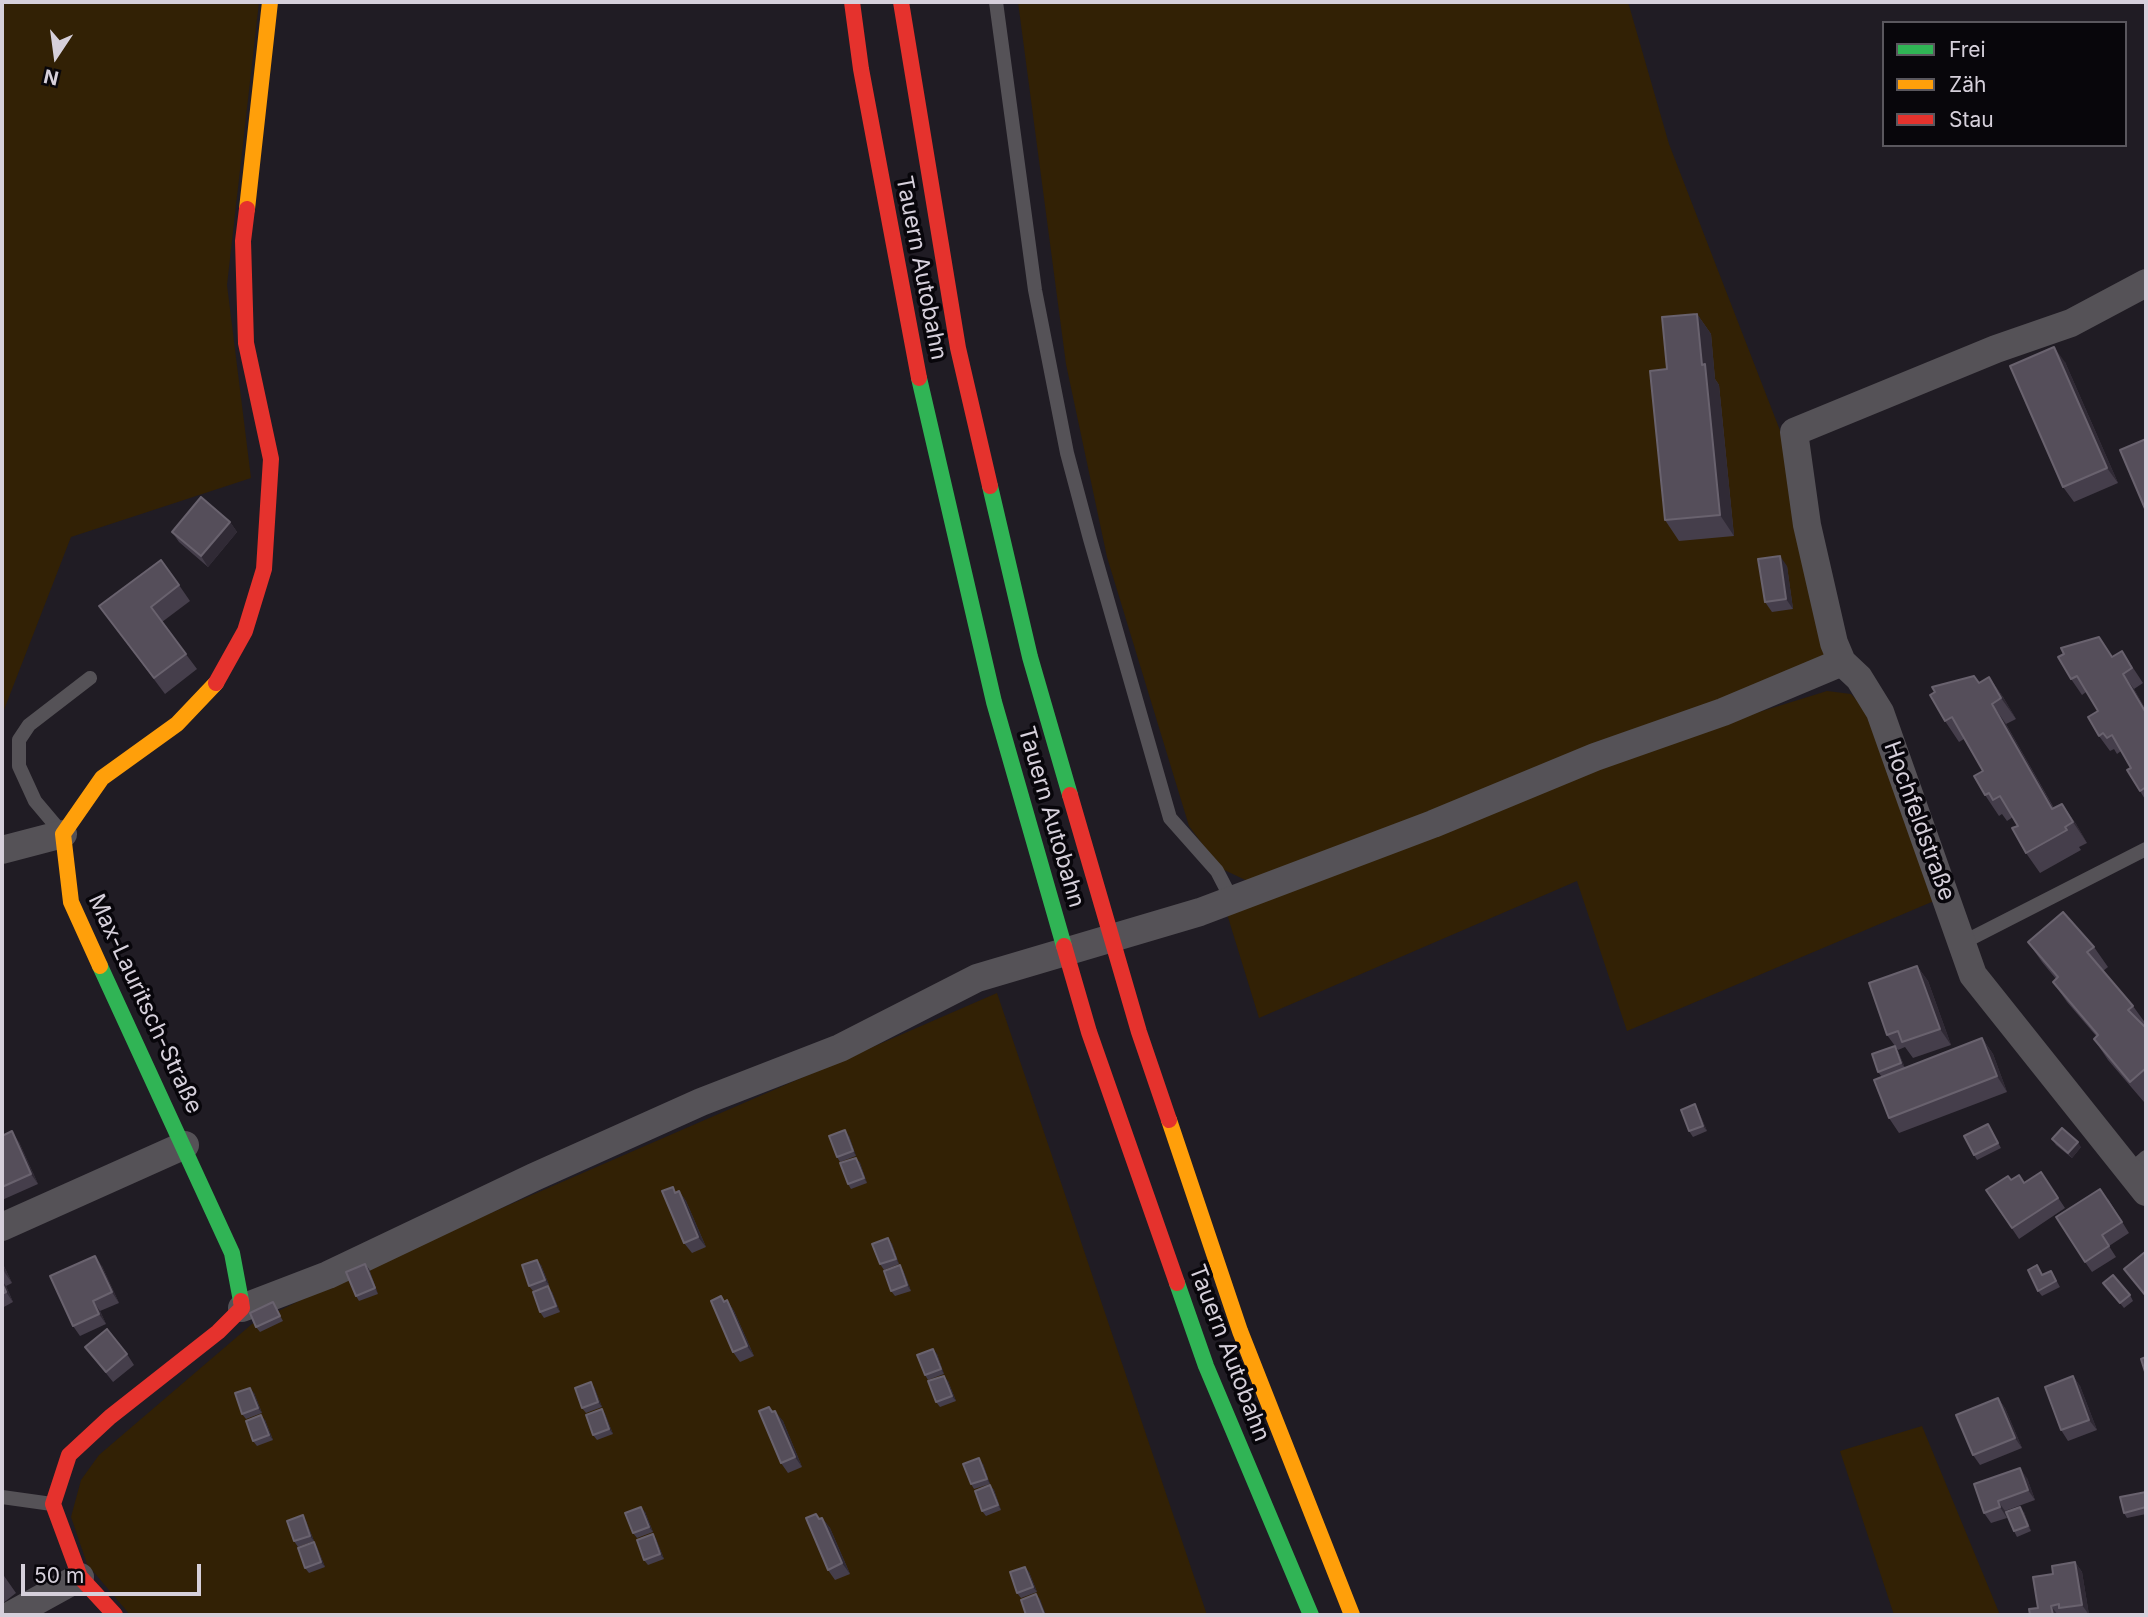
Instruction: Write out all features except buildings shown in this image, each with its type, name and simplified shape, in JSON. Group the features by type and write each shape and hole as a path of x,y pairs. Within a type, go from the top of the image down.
{"main road":[{"path":"63,834 102,778 177,724 215,684 245,632 264,569 271,459 246,343 243,241 270,2"},
{"name":"Tauern Autobahn","path":"852,2 861,69 920,386 994,702 1089,1032 1206,1366 1311,1615"},
{"name":"Tauern Autobahn","path":"901,2 958,348 1030,656 1139,1032 1240,1331 1352,1615"},
{"name":"Max-Lauritsch-Straße","path":"63,834 71,902 233,1253 242,1308"},
{"path":"115,1615 80,1577 53,1504 69,1455 110,1417 218,1332 242,1308"}],"street":[{"name":"Hochfeldstraße","path":"2141,1173 1973,975 1880,712 1859,678 1842,662 1834,643 1807,525 1794,432 1996,349 2071,323 2146,283"},
{"path":"242,1308 328,1275 534,1177 701,1102 840,1048 976,978 1200,912 1433,824 1595,757 1723,712 1842,662"},
{"path":"2,850 63,834"},
{"path":"2,1227 185,1145"},
{"path":"11,1615 80,1577"}],"lane":[{"path":"996,2 1035,290 1067,453 1083,514 1170,818 1217,872 1232,900"},
{"path":"63,834 35,801 19,766 19,740 29,725 90,678"},
{"path":"1962,943 2146,849"},
{"path":"2,1497 53,1504"}],"shaded area":[{"path":"2,2 259,2 227,285 251,478 71,537 2,715"},
{"path":"1018,2 1628,2 1669,144 1781,433 1832,666 1254,884 1220,868 1189,826 1107,557 1066,364"},
{"path":"1827,691 1851,694 1867,711 1934,901 1627,1031 1577,881 1259,1018 1227,914 1585,766"},
{"path":"997,993 1207,1615 130,1615 87,1564 71,1517 81,1480 99,1455 252,1324 387,1258"},
{"path":"1922,1426 2000,1615 1894,1615 1840,1451"}],"traffic: fast":[{"path":"919,378 994,702 1064,946"},
{"path":"990,486 1030,657 1070,795"},
{"path":"100,966 232,1253 241,1301"},
{"path":"1177,1283 1206,1366 1311,1615"}],"traffic: slow":[{"path":"247,209 270,2"},
{"path":"100,966 71,902 63,834 102,778 177,724 216,683"},
{"path":"1169,1120 1240,1331 1352,1615"}],"traffic: jam":[{"path":"852,2 861,69 919,378"},
{"path":"901,2 958,348 990,486"},
{"path":"216,683 245,631 264,569 271,459 246,343 243,241 247,209"},
{"path":"1070,795 1139,1032 1169,1120"},
{"path":"1064,946 1089,1032 1177,1283"},
{"path":"115,1615 80,1577 53,1504 69,1455 110,1417 218,1332 242,1308 241,1301"}]}
